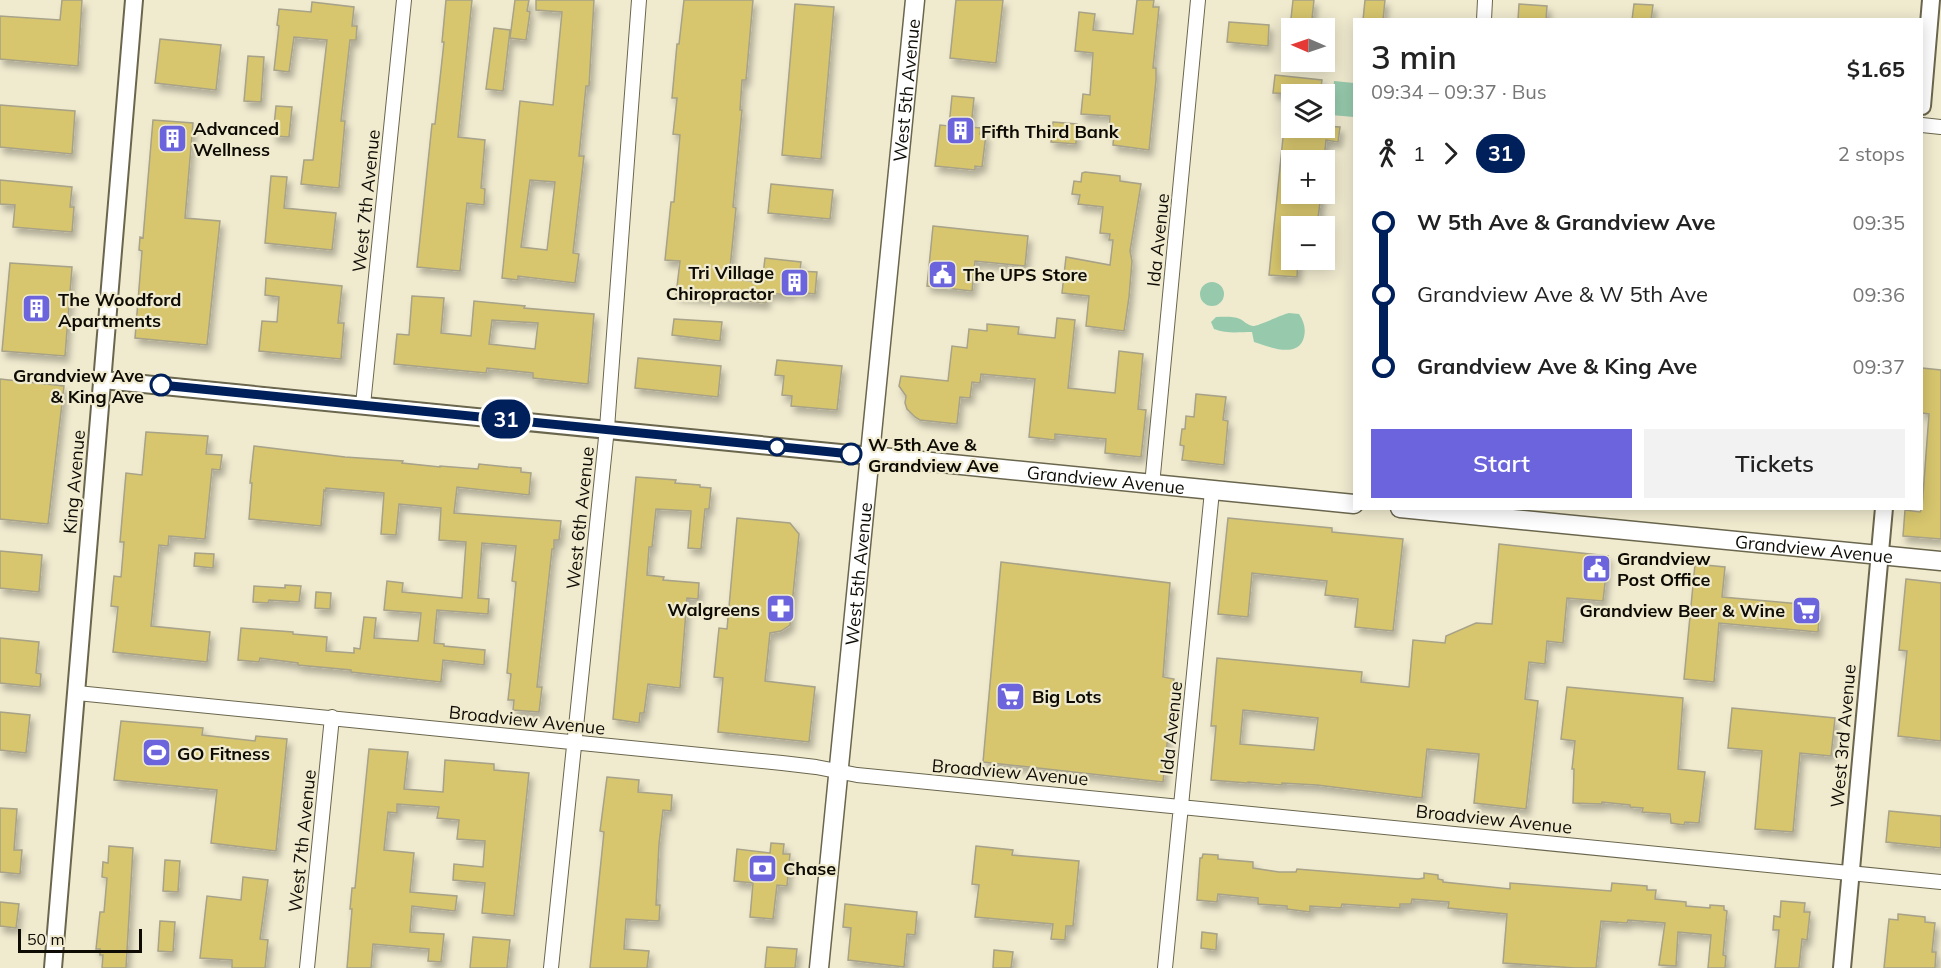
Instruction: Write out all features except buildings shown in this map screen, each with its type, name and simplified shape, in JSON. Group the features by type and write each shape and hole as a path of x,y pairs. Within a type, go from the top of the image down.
{"main road":[{"name":"West 5th Avenue","path":"819,968 915,0"},
{"name":"Grandview Avenue","path":"871,456 1353,504"},
{"name":"Grandview Avenue","path":"1420,510 1941,561"}],"street":[{"name":"King Avenue","path":"53,968 134,0"},
{"name":"West 7th Avenue","path":"363,405 404,0"},
{"name":"West 6th Avenue","path":"551,968 607,428 639,0"},
{"name":"Ida Avenue","path":"1152,485 1198,0"},
{"path":"1484,18 1485,0"},
{"path":"1923,94 1931,0"},
{"path":"1923,125 1941,127"},
{"name":"Grandview Avenue","path":"103,380 607,428 871,456"},
{"name":"Ida Avenue","path":"1165,968 1212,491"},
{"name":"West 3rd Avenue","path":"1842,968 1884,510"},
{"name":"Broadview Avenue","path":"77,693 771,762 857,775 1941,882"},
{"name":"West 7th Avenue","path":"307,968 332,717"}],"green space":[{"path":"1334,81 1353,83 1353,117 1335,115"},
{"path":"1212,282 1217,283 1223,289 1223,299 1217,305 1212,306 1207,305 1201,299 1200,294 1201,289 1207,283"},
{"path":"1289,313 1299,314 1305,331 1301,344 1290,350 1254,342 1252,332 1219,331 1214,329 1211,322 1216,317 1231,317 1253,326"}],"bus line":[{"name":"31","path":"161,385 851,454"}],"place":[{"name":"Fifth Third Bank","path":"960,131"},
{"name":"Advanced Wellness","path":"172,138"},
{"name":"The UPS Store","path":"942,274"},
{"name":"Tri Village Chiropractor","path":"795,282"},
{"name":"The Woodford Apartments","path":"37,309"},
{"name":"Grandview Ave & King Ave","path":"161,385"},
{"name":"W 5th Ave & Grandview Ave","path":"851,454"},
{"name":"Grandview Post Office","path":"1596,568"},
{"name":"Walgreens","path":"781,609"},
{"name":"Grandview Beer & Wine","path":"1806,610"},
{"name":"Big Lots","path":"1011,696"},
{"name":"GO Fitness","path":"156,753"},
{"name":"Chase","path":"762,868"}]}
